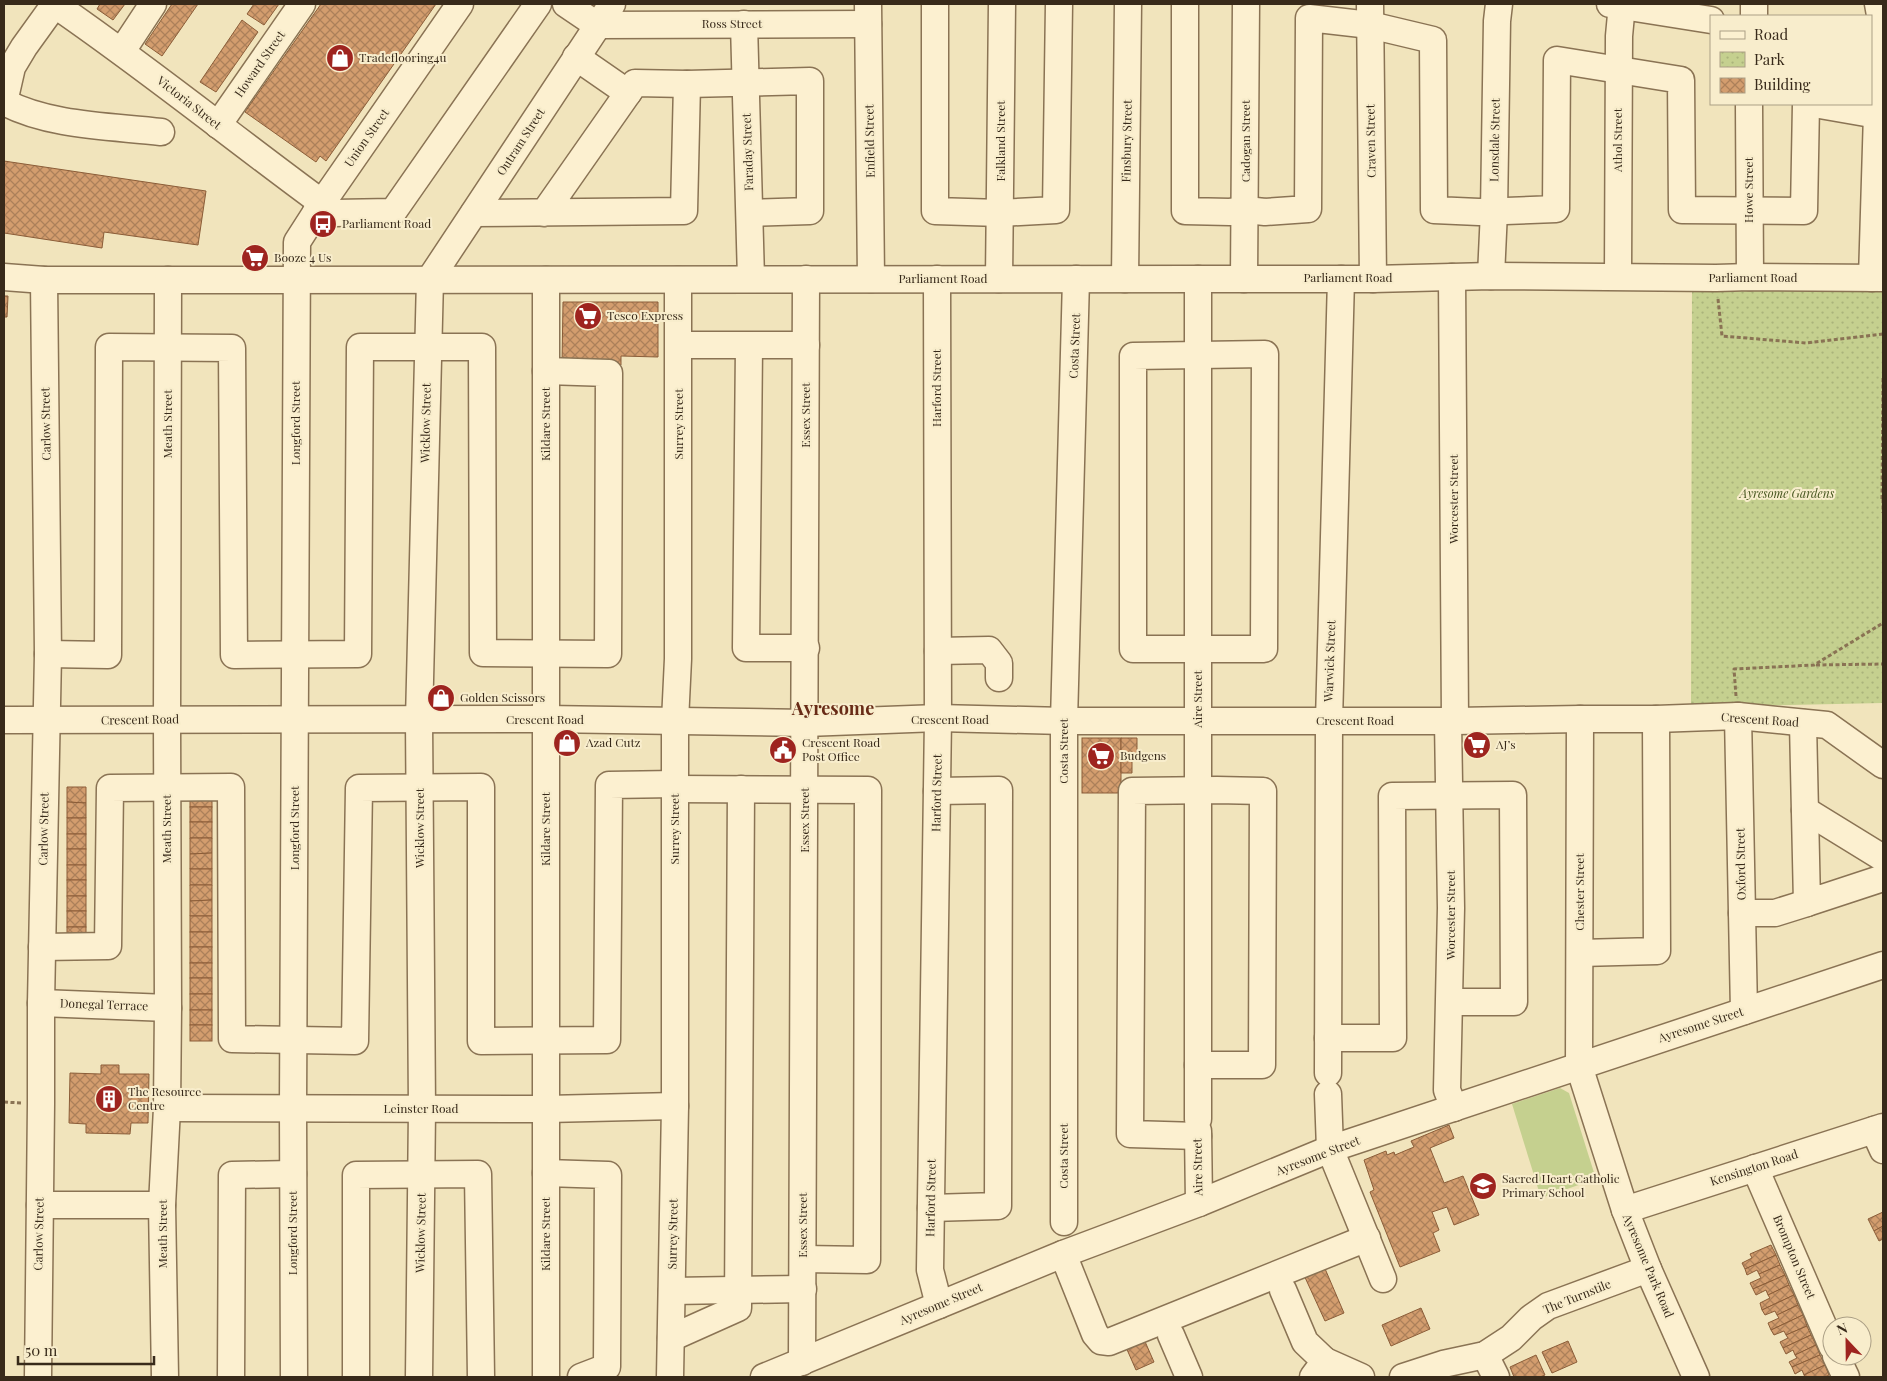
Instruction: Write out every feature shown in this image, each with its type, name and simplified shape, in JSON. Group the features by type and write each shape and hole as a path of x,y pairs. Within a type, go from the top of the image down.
{"street":[{"path":"55,4 12,51 12,67 4,102 22,112 48,119 161,132"},
{"name":"Victoria Street","path":"55,4 122,51 218,125 319,207"},
{"path":"122,51 153,4"},
{"name":"Howard Street","path":"218,125 302,4"},
{"name":"Union Street","path":"296,280 297,242 319,207 460,4"},
{"path":"319,207 334,213 393,212 538,4"},
{"path":"566,4 597,25"},
{"name":"Outram Street","path":"430,280 612,4"},
{"path":"935,4 935,212 1000,213 1056,210 1059,4"},
{"name":"Falkland Street","path":"999,279 1002,4"},
{"name":"Finsbury Street","path":"1125,279 1128,4"},
{"path":"1185,4 1185,211 1230,212 1246,210 1265,212 1308,210 1309,18 1370,14 1433,40 1434,210 1556,210 1557,60 1681,80 1682,210 1804,211 1806,105"},
{"name":"Cadogan Street","path":"1244,279 1246,4"},
{"name":"Lonsdale Street","path":"1491,276 1497,20 1499,4"},
{"path":"1618,4 1710,20"},
{"name":"Athol Street","path":"1618,4 1618,276"},
{"path":"1878,278 1880,115 1877,46 1879,10"},
{"name":"Ross Street","path":"597,25 744,24 868,14"},
{"name":"Enfield Street","path":"868,14 871,279"},
{"name":"Craven Street","path":"1370,14 1373,278"},
{"name":"Faraday Street","path":"744,24 751,244 750,279"},
{"path":"576,58 628,93"},
{"path":"544,213 635,83 686,84 810,81 810,211 750,213"},
{"path":"474,213 684,211 686,84"},
{"name":"Howe Street","path":"1749,105 1750,277"},
{"path":"1820,105 1880,115"},
{"name":"Parliament Road","path":"4,277 44,280 1341,279 1491,276 1878,278"},
{"name":"Worcester Street","path":"1452,277 1452,721 1450,796 1452,908 1447,1090 1454,1108"},
{"name":"Essex Street","path":"802,1362 806,723 806,279"},
{"name":"Harford Street","path":"937,279 938,718 930,1270 939,1306"},
{"name":"Costa Street","path":"1064,1222 1064,721 1076,279"},
{"name":"Aire Street","path":"1198,279 1199,1203"},
{"name":"Warwick Street","path":"1330,1149 1328,1084 1329,720 1341,279"},
{"name":"Carlow Street","path":"38,1377 41,1003 48,654 44,280"},
{"name":"Meath Street","path":"165,1377 162,1205 167,1108 168,1008 168,280"},
{"name":"Longford Street","path":"294,1377 293,1041 296,280"},
{"name":"Wicklow Street","path":"419,1377 422,1109 419,720 430,280"},
{"name":"Kildare Street","path":"546,280 546,1377"},
{"name":"Surrey Street","path":"670,1377 675,1106 675,721 678,659 680,346 678,280"},
{"path":"680,346 806,345"},
{"path":"749,346 746,648 806,648"},
{"path":"48,654 108,655 109,347 232,348 234,655 358,654 360,347 482,347 483,652 608,654 608,373 546,371"},
{"path":"1265,354 1264,649 1198,649 1133,649 1132,356 1265,354"},
{"path":"938,651 989,650 999,663 999,678"},
{"name":"Crescent Road","path":"4,720 295,721 546,719 806,723 938,718 1064,721 1452,721 1656,719 1738,716 1827,725 1883,765"},
{"name":"Oxford Street","path":"1738,716 1744,1011"},
{"name":"Chester Street","path":"1579,1066 1580,719"},
{"path":"1580,953 1657,952 1656,719"},
{"path":"1803,723 1807,903"},
{"path":"42,947 108,946 110,788 231,787 232,1039 355,1041 359,788 481,787 481,1041 607,1040 609,785 868,790 867,1260 803,1259"},
{"path":"671,1338 738,1308 741,789"},
{"path":"931,1208 998,1206 1000,790 937,791"},
{"path":"1198,1065 1262,1065 1263,791 1132,792 1130,1134 1198,1128"},
{"path":"1328,1038 1393,1038 1392,796 1513,795 1514,1002 1450,1002"},
{"path":"1805,810 1883,858"},
{"path":"1742,913 1775,913 1883,878"},
{"name":"Ayresome Street","path":"764,1377 1063,1254 1199,1203 1330,1149 1883,965"},
{"name":"Donegal Terrace","path":"41,1003 168,1008"},
{"name":"Ayresome Park Road","path":"1579,1066 1624,1210 1696,1377"},
{"name":"Leinster Road","path":"167,1108 546,1110 675,1106"},
{"name":"Kensington Road","path":"1624,1210 1755,1168 1880,1135"},
{"path":"1330,1149 1383,1278"},
{"name":"Brompton Street","path":"1755,1168 1822,1323"},
{"path":"546,1173 608,1175 607,1367 581,1377"},
{"path":"231,1377 232,1175 293,1174"},
{"path":"356,1377 356,1175 421,1174 478,1174 481,1377"},
{"path":"40,1205 162,1205"},
{"path":"1063,1254 1095,1334 1101,1341 1109,1342 1367,1238"},
{"name":"The Turnstile","path":"1402,1377 1443,1364 1491,1366 1511,1338 1531,1318 1548,1306 1648,1269"},
{"path":"672,1291 803,1289"},
{"path":"1283,1290 1305,1342 1319,1369 1361,1377"},
{"path":"1171,1335 1189,1377"}],"path":[{"path":"1716,278 1722,336 1806,342 1883,334"},
{"path":"1883,378 1883,513"},
{"path":"1814,665 1883,623"},
{"path":"1738,716 1734,669 1883,664"}],"green space":[{"name":"Ayresome Gardens","path":"1692,284 1883,285 1883,703 1691,707"},
{"path":"1560,1088 1569,1093 1596,1179 1541,1198 1512,1104"}],"building":[{"path":"100,4 125,4 113,20 97,9"},
{"path":"172,4 198,4 162,56 145,44"},
{"path":"254,4 279,4 264,25 247,14"},
{"name":"Tradeflooring4u","path":"321,4 436,4 326,161 320,156 316,162 245,112"},
{"path":"242,20 258,32 216,92 200,82"},
{"path":"4,161 206,191 198,245 104,232 102,248 4,233"},
{"path":"4,296 8,296 7,317 4,317"},
{"path":"563,302 658,302 658,357 621,356 621,365 562,365"},
{"name":"Budgens","path":"1082,738 1121,738 1121,793 1082,793"},
{"path":"1121,738 1137,738 1137,759 1132,759 1132,773 1121,773"},
{"path":"67,787 86,787 86,803 67,802"},
{"path":"190,791 212,791 212,807 190,807"},
{"path":"67,802 86,803 86,818 67,818"},
{"path":"190,807 212,807 212,822 190,822"},
{"path":"67,818 86,818 86,834 67,834"},
{"path":"190,822 212,822 212,838 190,838"},
{"path":"67,834 86,834 86,849 67,849"},
{"path":"190,838 212,838 212,853 190,854"},
{"path":"67,849 86,849 86,865 67,865"},
{"path":"212,853 212,869 190,869 190,854"},
{"path":"67,865 86,865 86,880 67,880"},
{"path":"190,869 212,869 212,885 190,885"},
{"path":"67,880 86,880 86,896 67,896"},
{"path":"190,885 212,885 212,900 190,901"},
{"path":"67,896 86,896 86,911 67,911"},
{"path":"212,900 212,916 190,916 190,901"},
{"path":"67,911 86,911 86,927 67,927"},
{"path":"190,916 212,916 212,932 190,932"},
{"path":"67,927 86,927 86,942 67,942"},
{"path":"190,932 212,932 212,947 190,947"},
{"path":"190,947 212,947 212,963 190,963"},
{"path":"190,963 212,963 212,978 190,978"},
{"path":"190,978 212,978 212,994 190,994"},
{"path":"190,994 212,994 212,1010 190,1010"},
{"path":"190,1010 212,1010 212,1025 190,1025"},
{"path":"190,1025 212,1025 212,1041 190,1041"},
{"name":"The Resource Centre","path":"101,1065 119,1065 119,1074 149,1074 148,1123 131,1123 130,1134 86,1133 86,1124 69,1123 70,1073 101,1074"},
{"path":"1449,1125 1454,1138 1430,1148 1444,1183 1463,1176 1479,1215 1454,1225 1447,1207 1432,1212 1439,1230 1433,1233 1440,1251 1400,1267 1370,1192 1374,1190 1364,1160 1386,1151 1387,1155 1394,1152 1395,1155 1414,1147 1411,1141"},
{"path":"1883,1212 1883,1226 1874,1231 1868,1219"},
{"path":"1883,1226 1883,1239 1879,1241 1874,1231"},
{"path":"1771,1245 1776,1255 1745,1269 1742,1263 1752,1258 1750,1254"},
{"path":"1776,1255 1780,1265 1759,1274 1757,1270 1747,1275 1745,1269"},
{"path":"1323,1264 1344,1313 1325,1321 1303,1273"},
{"path":"1780,1265 1785,1275 1753,1289 1750,1283 1761,1278 1759,1274"},
{"path":"1785,1275 1789,1285 1768,1295 1766,1290 1756,1295 1753,1289"},
{"path":"1789,1285 1794,1295 1762,1310 1760,1303 1770,1298 1768,1295"},
{"path":"1794,1295 1798,1305 1777,1315 1775,1311 1765,1315 1762,1310"},
{"path":"1798,1305 1803,1315 1771,1330 1768,1323 1779,1318 1777,1315"},
{"path":"1421,1308 1430,1329 1391,1346 1382,1325"},
{"path":"1803,1315 1807,1326 1786,1335 1784,1331 1774,1335 1771,1330"},
{"path":"1807,1326 1811,1335 1783,1348 1780,1342 1788,1338 1786,1335"},
{"path":"1811,1335 1816,1345 1795,1355 1793,1350 1786,1354 1783,1348"},
{"path":"1143,1337 1154,1362 1136,1370 1125,1345"},
{"path":"1568,1341 1577,1362 1552,1373 1542,1352"},
{"path":"1816,1345 1820,1355 1792,1367 1789,1362 1797,1358 1795,1355"},
{"path":"1536,1355 1545,1375 1540,1377 1514,1377 1510,1367"},
{"path":"1820,1355 1822,1359 1823,1366 1804,1375 1802,1370 1795,1374 1792,1367"},
{"path":"1825,1366 1829,1375 1825,1377 1805,1377 1804,1375"}],"place":[{"name":"Tradeflooring4u","path":"340,58"},
{"name":"Parliament Road","path":"323,224"},
{"name":"Booze 4 Us","path":"255,258"},
{"name":"Tesco Express","path":"588,316"},
{"name":"Golden Scissors","path":"441,698"},
{"name":"Azad Cutz","path":"567,743"},
{"name":"AJ’s","path":"1477,745"},
{"name":"Crescent Road Post Office","path":"783,750"},
{"name":"Budgens","path":"1101,756"},
{"name":"The Resource Centre","path":"109,1099"},
{"name":"Sacred Heart Catholic Primary School","path":"1483,1186"}],"district":[{"name":"Ayresome","path":"833,709"}]}
